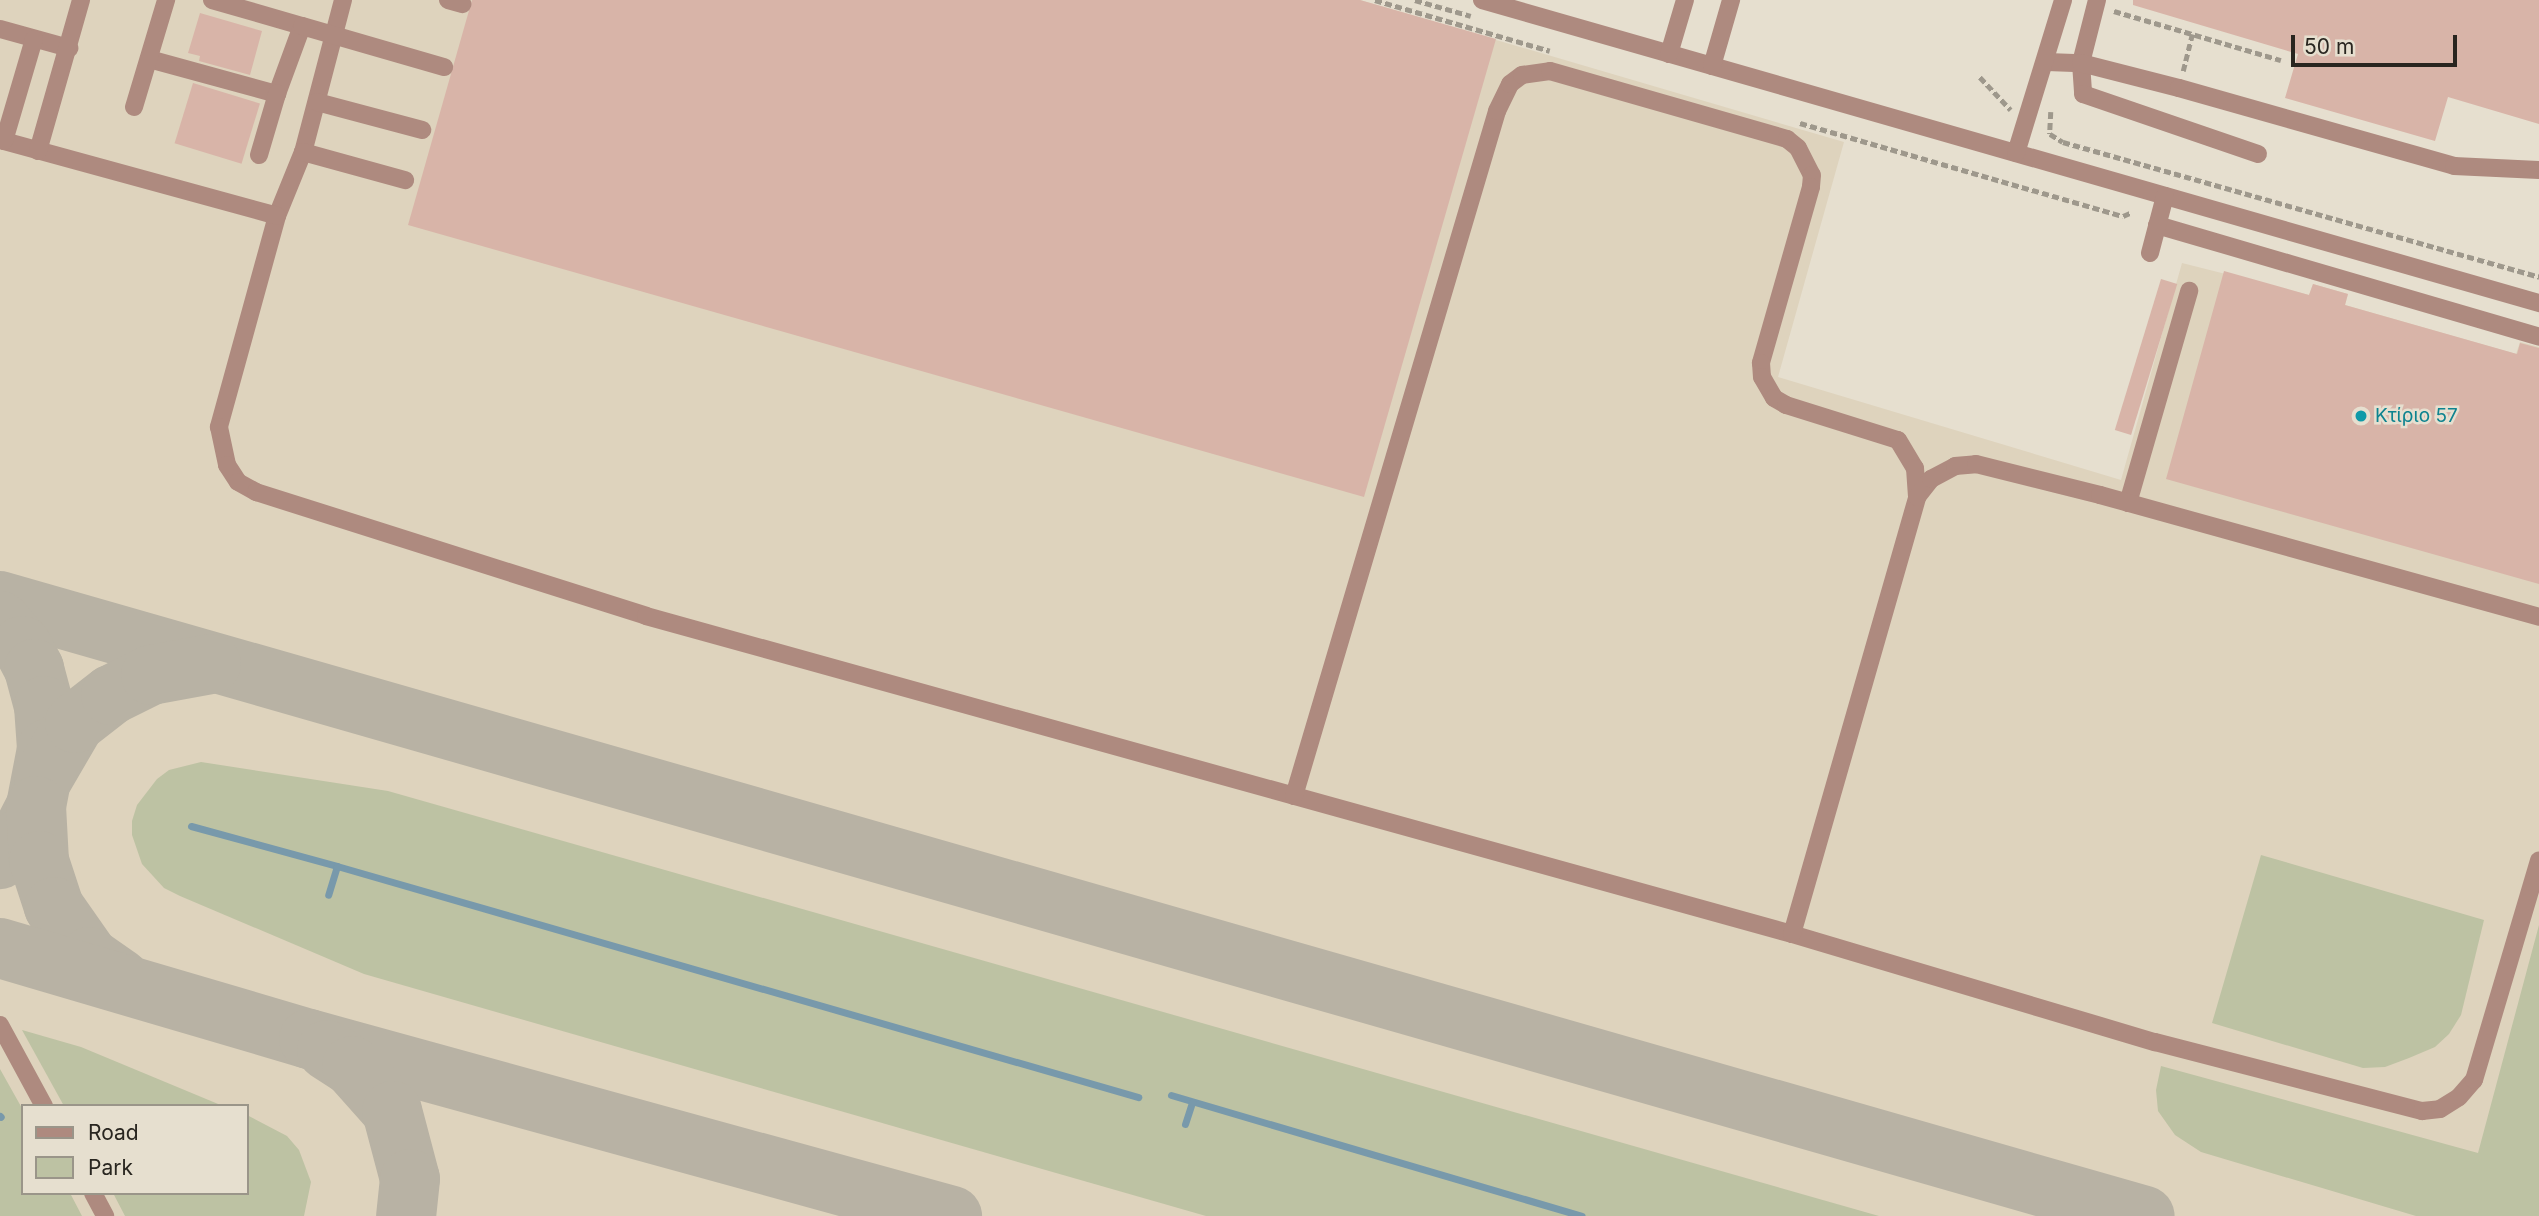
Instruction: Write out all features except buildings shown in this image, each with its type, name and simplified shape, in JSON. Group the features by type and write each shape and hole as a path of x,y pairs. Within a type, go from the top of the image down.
{"street":[{"path":"38,151 82,0"},
{"path":"134,107 166,0"},
{"path":"212,0 444,67"},
{"path":"343,0 303,152 277,216 219,427 220,447 238,482 256,492 646,616 1792,934 2155,1042 2399,1107 2440,1109 2459,1097 2473,1080 2539,860"},
{"path":"1482,0 2539,303"},
{"path":"1670,54 1685,0"},
{"path":"1712,65 1731,0"},
{"path":"2016,153 2047,62 2063,0"},
{"path":"2096,3 2081,63 2080,88 2088,97 2258,154"},
{"path":"259,155 277,94 302,26"},
{"path":"0,29 69,48"},
{"path":"34,39 2,140 277,216"},
{"path":"149,59 277,94"},
{"path":"2047,62 2081,63 2179,88 2454,166 2539,170"},
{"path":"1294,796 1497,111 1510,84 1522,75 1550,71 1787,139 1798,148 1812,175 1811,187 1761,363 1762,377 1774,398 1786,405 1898,440 1915,468 1917,497 1792,934"},
{"path":"317,102 422,130"},
{"path":"303,152 405,180"},
{"path":"2150,253 2165,196"},
{"path":"2157,225 2539,337"},
{"path":"2128,503 2189,291"},
{"path":"1917,497 1940,472 1976,464 2128,503 2539,617"},
{"path":"0,1025 43,1104"},
{"path":"94,1195 105,1216"}],"path":[{"path":"2096,3 2281,60"},
{"path":"2179,88 2192,34"},
{"path":"2051,106 2050,134 2063,142 2539,277"},
{"path":"1852,138 1855,126"}],"shaded area":[{"path":"0,0 1360,0 1844,142 1778,377 2121,480 2182,263 2309,295 2313,284 2348,294 2345,305 2516,354 2520,342 2539,347 2539,1216 0,1216"}],"green space":[{"path":"201,762 388,791 1879,1216 1206,1216 364,974 180,896 164,888 142,864 132,835 132,821 137,805 157,779 169,770"},
{"path":"2261,855 2484,920 2461,1015 2449,1034 2435,1047 2409,1058 2385,1067 2363,1068 2212,1023"},
{"path":"2539,925 2539,1216 2416,1216 2201,1152 2175,1135 2158,1111 2156,1090 2161,1066 2478,1153"},
{"path":"22,1030 81,1047 218,1104 63,1104"},
{"path":"0,1069 21,1106 21,1195 71,1195 82,1216 0,1216"},
{"path":"248,1116 287,1136 299,1150 311,1182 304,1216 125,1216 114,1195 248,1195"}],"waterway":[{"path":"191,826 337,866 328,895"},
{"path":"337,866 1138,1097"},
{"path":"1171,1095 1582,1216"},
{"path":"1185,1124 1192,1102"}],"taxiway":[{"path":"0,601 2145,1216"},
{"path":"0,621 22,646 34,669 44,706 47,749 36,806 19,839 0,859"},
{"path":"44,776 75,723 111,695 151,675 211,664"},
{"path":"36,806 39,861 54,907 89,957 120,979"},
{"path":"0,948 309,1039 952,1216"},
{"path":"327,1050 352,1066 392,1111 410,1179 406,1216"}],"place":[{"name":"Κτίριο 57","path":"2361,416"}]}
